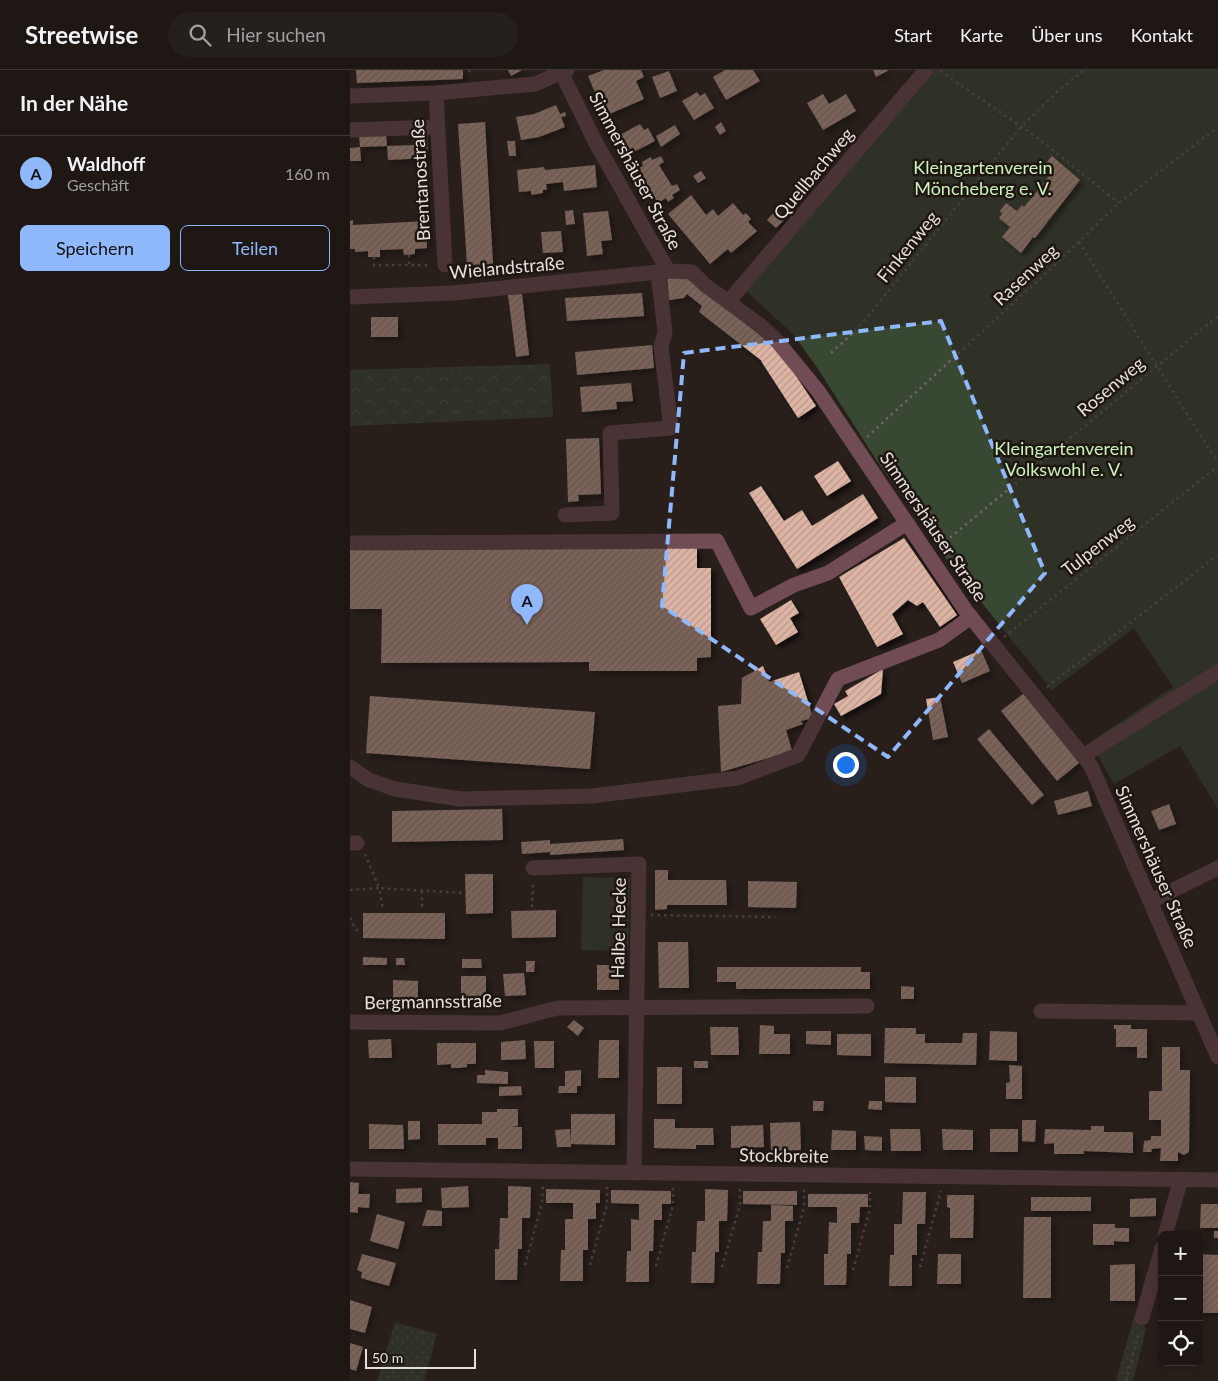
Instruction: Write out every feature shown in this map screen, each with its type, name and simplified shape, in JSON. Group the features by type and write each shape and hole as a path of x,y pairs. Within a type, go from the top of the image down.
{"street":[{"name":"Quellbachweg","path":"728,302 926,70"},
{"name":"Simmershäuser Straße","path":"563,71 596,143 663,272 692,272 705,285 760,325 777,341 818,391 971,617 1091,766 1218,1057"},
{"name":"Brentanostraße","path":"350,96 436,93 535,84 539,76 563,71"},
{"name":"Brentanostraße","path":"436,93 444,265"},
{"path":"350,130 437,126"},
{"name":"Wielandstraße","path":"350,297 453,293 663,272"},
{"path":"565,515 612,513 610,432 671,428 661,347 664,332 663,272"},
{"path":"350,543 717,541 751,608 794,585 828,573 907,523"},
{"path":"350,767 369,780 395,789 460,799 591,796 738,778 798,755 838,680 939,640 971,617"},
{"path":"1083,756 1218,672"},
{"name":"Halbe Hecke","path":"533,868 639,864 634,1173"},
{"path":"1151,901 1218,868"},
{"path":"636,1009 867,1006"},
{"name":"Bergmannsstraße","path":"350,1022 500,1023 557,1008 636,1009"},
{"path":"1041,1011 1199,1013"},
{"name":"Stockbreite","path":"350,1169 1218,1180"},
{"path":"1166,1231 1181,1180"},
{"path":"1142,1318 1158,1262"}],"path":[{"path":"939,70 1021,126 1119,203"},
{"name":"Finkenweg","path":"831,353 854,332 873,310 1021,126 1060,89 1085,70"},
{"name":"Rasenweg","path":"856,447 1119,203 1218,127"},
{"path":"1079,242 1218,465"},
{"path":"409,254 409,265"},
{"path":"374,257 374,265 444,265"},
{"name":"Rosenweg","path":"928,555 1218,316"},
{"name":"Tulpenweg","path":"993,645 1218,465"},
{"path":"1035,696 1218,555"},
{"path":"354,843 363,848 378,888 383,909"},
{"path":"532,907 533,868"},
{"path":"350,890 378,888 465,893"},
{"path":"422,891 422,909"},
{"path":"638,915 775,917"},
{"path":"350,918 356,930 362,930"},
{"path":"524,1265 542,1203 543,1172"},
{"path":"590,1265 607,1204 607,1173"},
{"path":"656,1266 673,1205 673,1174"},
{"path":"722,1267 740,1205 740,1174"},
{"path":"787,1268 804,1208 803,1175"},
{"path":"853,1270 870,1209 870,1176"},
{"path":"920,1267 943,1185 943,1177"},
{"path":"1126,1381 1142,1318"}],"highlighted area":[{"path":"941,321 1045,573 888,757 662,606 684,353"}],"green space":[{"path":"934,70 1218,70 1218,809 1180,746 1114,784 1090,742 1173,687 1134,628 1052,690 948,561 877,461 794,335 746,291"},
{"path":"550,364 553,417 350,426 350,370"},
{"path":"583,877 630,878 628,951 581,950"},
{"path":"1135,1313 1146,1329 1133,1381 1116,1381"},
{"path":"395,1322 437,1334 424,1381 377,1381"}],"building":[{"path":"356,70 463,70 463,79 357,83"},
{"path":"508,70 522,70 511,76"},
{"path":"604,70 641,70 644,77 636,81 644,99 605,116 588,76"},
{"path":"725,70 753,70 760,81 726,100 713,77"},
{"path":"873,70 889,70 876,77"},
{"path":"669,71 677,91 660,98 652,77"},
{"path":"697,92 700,96 705,93 714,108 694,120 682,101"},
{"path":"823,94 829,104 846,94 856,111 823,130 807,103"},
{"path":"556,105 560,114 565,112 566,116 561,117 565,127 539,137 521,140 516,117 534,114"},
{"path":"485,122 493,264 467,265 458,124"},
{"path":"721,122 726,131 720,135 715,127"},
{"path":"640,124 644,130 648,128 655,141 628,155 618,136"},
{"path":"675,125 680,134 661,147 656,136"},
{"path":"427,131 428,158 388,160 387,146 414,145 413,132"},
{"path":"386,133 387,146 360,147 359,134"},
{"path":"507,141 515,141 516,156 509,156"},
{"path":"360,147 361,161 350,161 350,148"},
{"path":"661,156 664,162 659,165 672,186 677,184 680,190 672,195 674,198 668,202 666,198 658,203 638,168 643,166 642,162 651,157 652,160"},
{"path":"1052,156 1080,180 1021,253 1002,237 1010,227 999,218 1002,214 1000,211 1006,203 1017,211 1022,205 1024,207 1054,170 1046,163"},
{"path":"595,165 597,187 564,191 563,182 546,184 547,190 543,190 543,193 531,195 531,191 519,192 517,170 544,167 545,170"},
{"path":"701,171 706,178 698,183 693,176"},
{"path":"691,195 706,215 713,209 718,216 733,203 743,215 746,213 751,219 748,222 757,231 731,253 728,249 710,264 668,214"},
{"path":"777,209 786,218 776,228 767,220"},
{"path":"573,210 575,224 566,225 565,211"},
{"path":"608,211 612,240 601,241 603,254 587,256 583,213"},
{"path":"353,220 353,225 426,221 427,248 415,249 415,254 404,255 403,249 380,250 380,257 368,257 368,251 355,252 355,249 350,249 350,221"},
{"path":"561,231 563,252 543,253 541,232"},
{"path":"682,275 778,349 816,406 798,418 762,361 699,312 702,306 687,294 684,298 669,300 667,277"},
{"path":"642,293 644,316 567,321 565,298"},
{"path":"522,294 529,355 516,357 508,295"},
{"path":"371,317 398,317 398,337 371,337"},
{"path":"652,345 654,368 577,375 575,352"},
{"path":"631,383 633,401 616,402 617,409 582,412 580,387"},
{"path":"599,438 601,494 578,495 579,501 568,502 566,439"},
{"path":"838,461 851,481 827,496 814,476"},
{"path":"761,486 784,521 802,510 812,526 863,494 878,518 797,569 749,493"},
{"path":"904,538 957,615 940,627 923,602 917,606 908,600 892,614 903,634 877,647 839,577"},
{"path":"697,547 697,568 711,568 711,657 697,658 697,671 589,671 589,662 381,663 382,609 350,609 350,550"},
{"path":"791,600 799,613 790,618 798,632 776,645 760,619"},
{"path":"981,650 990,671 962,683 953,662"},
{"path":"763,666 769,682 799,672 813,718 801,721 803,724 786,730 792,751 721,772 718,706 741,704 742,678"},
{"path":"883,669 881,694 841,716 834,704 848,696 845,691"},
{"path":"1024,693 1080,762 1057,781 1001,711"},
{"path":"370,696 595,712 590,769 366,753"},
{"path":"940,697 948,737 933,740 926,699"},
{"path":"989,729 1044,795 1032,805 977,739"},
{"path":"1088,791 1092,806 1058,815 1054,801"},
{"path":"1169,804 1176,824 1159,830 1151,811"},
{"path":"502,809 503,840 392,842 392,811"},
{"path":"623,839 624,850 550,855 550,852 522,854 521,842 550,840 550,844"},
{"path":"655,870 668,870 668,880 726,880 727,905 667,905 667,909 655,910"},
{"path":"465,874 493,874 493,913 466,914"},
{"path":"748,881 797,882 796,908 748,907"},
{"path":"556,910 556,937 512,938 511,911"},
{"path":"363,913 445,913 445,939 363,938"},
{"path":"658,942 688,942 689,988 659,988"},
{"path":"363,957 387,958 387,965 363,965"},
{"path":"396,958 404,958 405,965 396,965"},
{"path":"462,959 481,959 482,968 462,968"},
{"path":"526,961 535,961 534,972 526,972"},
{"path":"597,965 619,965 619,990 597,990"},
{"path":"717,967 861,967 861,972 870,972 870,989 736,989 736,982 717,982"},
{"path":"524,973 526,995 505,996 503,974"},
{"path":"461,976 486,976 486,1002 461,1002"},
{"path":"393,980 418,981 418,1003 393,1003"},
{"path":"901,986 914,987 914,999 901,999"},
{"path":"574,1020 584,1028 578,1036 567,1027"},
{"path":"760,1025 774,1026 774,1034 790,1034 790,1054 759,1054"},
{"path":"1114,1025 1131,1025 1131,1029 1147,1029 1147,1058 1137,1058 1137,1047 1116,1047 1116,1029 1114,1029"},
{"path":"710,1027 738,1027 739,1055 711,1055"},
{"path":"885,1028 916,1028 916,1034 925,1034 925,1043 962,1043 963,1033 977,1033 976,1065 884,1063"},
{"path":"806,1031 831,1031 831,1045 806,1044"},
{"path":"990,1031 1017,1032 1017,1061 989,1060"},
{"path":"837,1034 871,1034 871,1056 837,1055"},
{"path":"391,1039 392,1058 369,1058 368,1040"},
{"path":"525,1040 526,1059 501,1060 501,1042"},
{"path":"599,1040 619,1040 619,1078 598,1078"},
{"path":"534,1041 554,1041 554,1068 535,1068"},
{"path":"437,1043 476,1043 476,1064 467,1064 467,1067 458,1068 451,1068 451,1064 437,1065"},
{"path":"1162,1047 1180,1047 1180,1070 1190,1070 1189,1152 1184,1155 1178,1152 1178,1161 1160,1161 1161,1148 1151,1149 1152,1152 1143,1152 1144,1141 1151,1140 1151,1136 1161,1136 1161,1120 1149,1120 1149,1091 1162,1091"},
{"path":"694,1061 708,1061 708,1068 694,1068"},
{"path":"1009,1065 1022,1066 1022,1099 1006,1099 1006,1083 1010,1082"},
{"path":"657,1067 682,1067 682,1104 657,1104"},
{"path":"485,1070 508,1072 508,1084 477,1083 477,1075 485,1075"},
{"path":"581,1070 581,1086 577,1086 577,1093 558,1093 559,1086 565,1086 565,1071"},
{"path":"885,1077 916,1077 916,1103 885,1102"},
{"path":"521,1086 522,1095 499,1096 499,1087"},
{"path":"813,1101 824,1101 823,1111 813,1111"},
{"path":"869,1101 882,1101 882,1110 868,1109"},
{"path":"497,1109 518,1109 518,1126 510,1127 522,1127 522,1149 498,1149 498,1138 486,1138 486,1145 438,1145 438,1124 482,1124 482,1112 497,1112"},
{"path":"571,1114 615,1114 615,1145 571,1144"},
{"path":"654,1119 675,1119 675,1128 713,1128 714,1145 696,1145 696,1149 654,1148"},
{"path":"1022,1120 1036,1120 1035,1142 1022,1141"},
{"path":"408,1121 420,1121 420,1139 408,1140"},
{"path":"800,1122 801,1150 771,1151 770,1123"},
{"path":"369,1124 403,1125 404,1149 369,1149"},
{"path":"763,1125 764,1147 731,1148 731,1126"},
{"path":"1091,1126 1104,1126 1104,1132 1133,1132 1133,1153 1084,1151 1084,1154 1054,1154 1054,1143 1044,1144 1045,1129 1091,1130"},
{"path":"570,1129 571,1147 557,1147 555,1130"},
{"path":"890,1129 920,1129 921,1151 891,1151"},
{"path":"942,1129 973,1130 973,1150 943,1150"},
{"path":"990,1129 1018,1129 1018,1152 990,1152"},
{"path":"832,1130 856,1131 856,1150 831,1150"},
{"path":"864,1136 882,1137 882,1151 865,1150"},
{"path":"350,1182 359,1183 358,1194 370,1194 369,1208 358,1207 358,1213 350,1212"},
{"path":"468,1186 469,1207 442,1208 441,1188"},
{"path":"508,1186 531,1187 530,1218 522,1218 522,1249 518,1249 517,1280 495,1280 495,1249 499,1249 500,1218 508,1218"},
{"path":"422,1188 422,1202 396,1203 396,1189"},
{"path":"546,1189 600,1190 600,1203 596,1203 596,1219 588,1219 588,1250 583,1250 583,1281 560,1281 561,1250 565,1250 565,1219 573,1219 573,1203 546,1203"},
{"path":"705,1189 728,1190 727,1221 719,1221 719,1252 715,1252 714,1283 691,1283 692,1252 696,1252 697,1221 705,1221"},
{"path":"611,1190 671,1191 671,1204 662,1204 662,1220 654,1220 653,1251 649,1251 649,1282 626,1282 627,1251 631,1251 631,1219 639,1220 639,1204 611,1203"},
{"path":"743,1191 797,1191 797,1205 743,1204"},
{"path":"903,1192 926,1192 925,1224 917,1224 917,1255 912,1255 912,1286 889,1286 890,1255 894,1255 894,1224 902,1224"},
{"path":"808,1194 868,1194 868,1207 860,1207 859,1223 851,1223 851,1254 847,1254 846,1285 824,1285 824,1254 828,1254 829,1222 837,1223 837,1207 808,1207"},
{"path":"947,1195 974,1195 973,1238 950,1238 950,1208 947,1207"},
{"path":"1031,1197 1091,1197 1091,1211 1031,1211"},
{"path":"1156,1198 1156,1216 1130,1217 1130,1199"},
{"path":"1201,1204 1218,1204 1218,1228 1200,1228"},
{"path":"771,1205 793,1206 793,1221 785,1221 785,1253 781,1253 780,1284 757,1284 758,1252 762,1252 763,1221 771,1221"},
{"path":"427,1210 442,1211 442,1226 422,1226"},
{"path":"377,1214 405,1222 398,1249 370,1241"},
{"path":"1024,1217 1051,1217 1051,1298 1023,1298"},
{"path":"1093,1224 1115,1224 1115,1228 1129,1228 1129,1242 1114,1241 1114,1245 1093,1245"},
{"path":"1214,1231 1218,1231 1218,1238 1214,1238"},
{"path":"362,1254 396,1263 389,1286 361,1278 362,1272 357,1270"},
{"path":"938,1254 961,1254 961,1284 937,1284"},
{"path":"1203,1254 1218,1255 1218,1313 1203,1313"},
{"path":"1135,1264 1135,1301 1110,1301 1110,1265"},
{"path":"350,1300 372,1307 365,1333 350,1329"},
{"path":"350,1343 363,1347 356,1371 350,1369"}],"place":[{"name":"Waldhoff","path":"527,625"}],"park label":[{"name":"Kleingartenverein Möncheberg e. V.","path":"983,178"},
{"name":"Kleingartenverein Volkswohl e. V.","path":"1064,459"}]}
